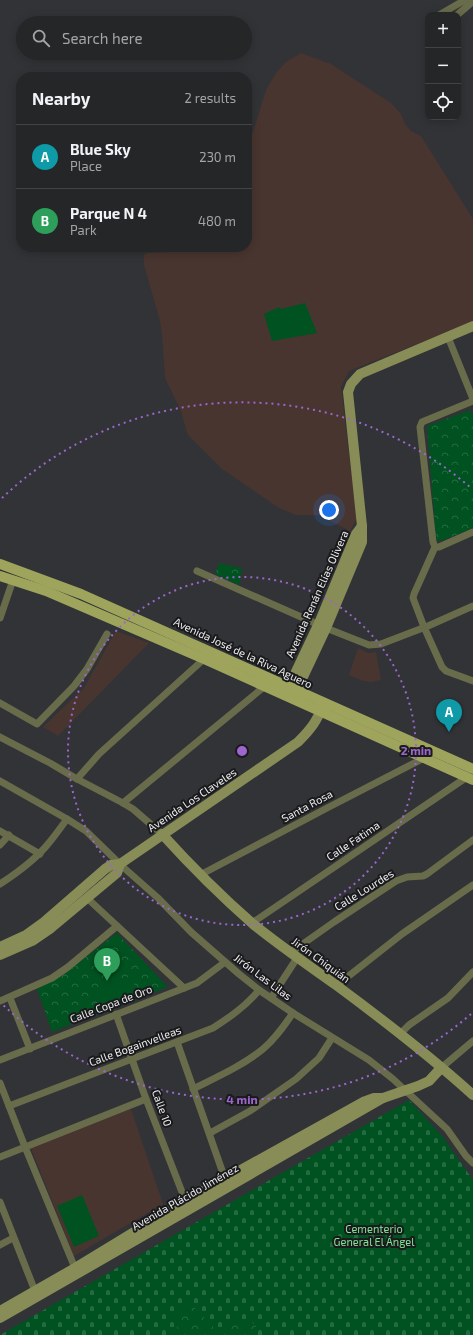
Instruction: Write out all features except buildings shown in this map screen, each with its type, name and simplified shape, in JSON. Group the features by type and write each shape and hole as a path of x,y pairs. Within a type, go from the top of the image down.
{"main road":[{"name":"Avenida José de la Riva Aguero","path":"0,564 81,594 291,693 424,758 471,775"},
{"name":"Avenida José de la Riva Aguero","path":"0,576 46,591 204,659 240,670 265,686 291,693"},
{"name":"Avenida José de la Riva Aguero","path":"322,708 471,775"}],"street":[{"path":"444,12 465,0"},
{"path":"461,12 470,4 472,0"},
{"name":"Avenida Renán Elías Olivera","path":"291,693 322,627 345,571 362,542 362,526 348,392 351,384 360,374 473,326"},
{"path":"448,337 473,400 427,419 422,422 420,427 433,542 435,547 414,594 414,602 442,667 446,671 472,679"},
{"path":"435,547 439,547 473,532"},
{"path":"197,570 322,627 372,645 380,644 473,606"},
{"path":"0,618 13,580"},
{"path":"0,703 37,724 74,686 87,668 107,634"},
{"path":"77,780 99,754 204,659"},
{"path":"123,803 265,686"},
{"name":"Avenida Los Claveles","path":"0,947 26,935 44,922 105,869 111,865 120,864 298,742 313,726 322,708"},
{"path":"0,737 50,763 77,780 123,803 133,809 162,834"},
{"name":"Santa Rosa","path":"200,875 424,758"},
{"name":"Calle Fatima","path":"252,923 471,775"},
{"name":"Jirón Las Lilas","path":"0,781 86,831 225,962 259,990 332,1038 369,1060 406,1090 447,1129 466,1156 473,1163"},
{"path":"0,884 40,854 67,819"},
{"path":"0,831 40,854"},
{"name":"Jirón Chiquián","path":"162,834 200,875 252,923 400,1034 473,1095"},
{"path":"0,845 9,835"},
{"name":"Calle Lourdes","path":"271,998 294,956 334,922 396,881 407,877 423,876 432,872 473,840"},
{"name":"Avenida Los Claveles","path":"0,955 15,949 51,928 117,873 120,864"},
{"path":"336,986 402,934 473,885"},
{"path":"87,898 184,988"},
{"path":"0,1001 10,998 52,978 68,967 117,926"},
{"name":"Calle Copa de Oro","path":"0,1060 197,983 225,962"},
{"path":"400,1034 448,998 473,972"},
{"name":"Calle Bogainvelleas","path":"9,1106 213,1028 225,1021 250,1001 259,990"},
{"path":"10,998 30,1048"},
{"path":"193,1089 230,1070 263,1048 281,1030 293,1013"},
{"name":"Calle 10","path":"116,1014 133,1058 146,1099 187,1205"},
{"path":"210,1133 250,1111 296,1079 318,1058 332,1038"},
{"path":"441,1068 473,1041"},
{"path":"177,1042 225,1178"},
{"name":"Avenida Plácido Jiménez","path":"0,1311 187,1205 383,1098 429,1081 441,1068"},
{"path":"0,1083 74,1268"},
{"name":"Avenida Plácido Jiménez","path":"0,1318 187,1205 225,1178 363,1102 374,1098 383,1098"},
{"path":"0,1157 146,1099"},
{"path":"0,1202 13,1238 36,1291"},
{"path":"0,1245 13,1238"}],"shaded area":[{"path":"301,53 331,64 391,103 401,114 405,124 411,131 421,136 473,219 473,322 349,371 341,387 357,518 350,531 318,515 296,515 279,508 222,469 190,437 187,433 181,411 165,378 160,321 144,265 144,255 147,253 252,252 252,134 266,90 276,73 286,62"},
{"path":"116,631 149,643 58,736 43,727 84,688"},
{"path":"358,648 368,653 376,652 381,680 371,682 363,681 349,675"},
{"path":"131,1109 163,1204 74,1256 30,1146"}],"green space":[{"path":"305,303 317,333 272,341 264,314 279,307 281,309"},
{"path":"470,410 473,416 473,528 438,541 436,538 427,426"},
{"path":"219,563 242,568 239,585 215,574"},
{"path":"117,933 168,987 52,1032 37,989 63,975"},
{"path":"131,976 138,995 105,1007 98,988"},
{"name":"Cementerio General El Ángel","path":"409,1100 443,1137 473,1180 473,1335 0,1335"},
{"path":"82,1195 99,1236 74,1247 57,1206"},
{"path":"191,1304 221,1335 178,1335 176,1314 181,1309"},
{"path":"250,1320 256,1326 257,1335 221,1335 232,1321"}],"place":[{"name":"Blue Sky","path":"449,732"},
{"name":"Parque N 4","path":"107,981"}]}
